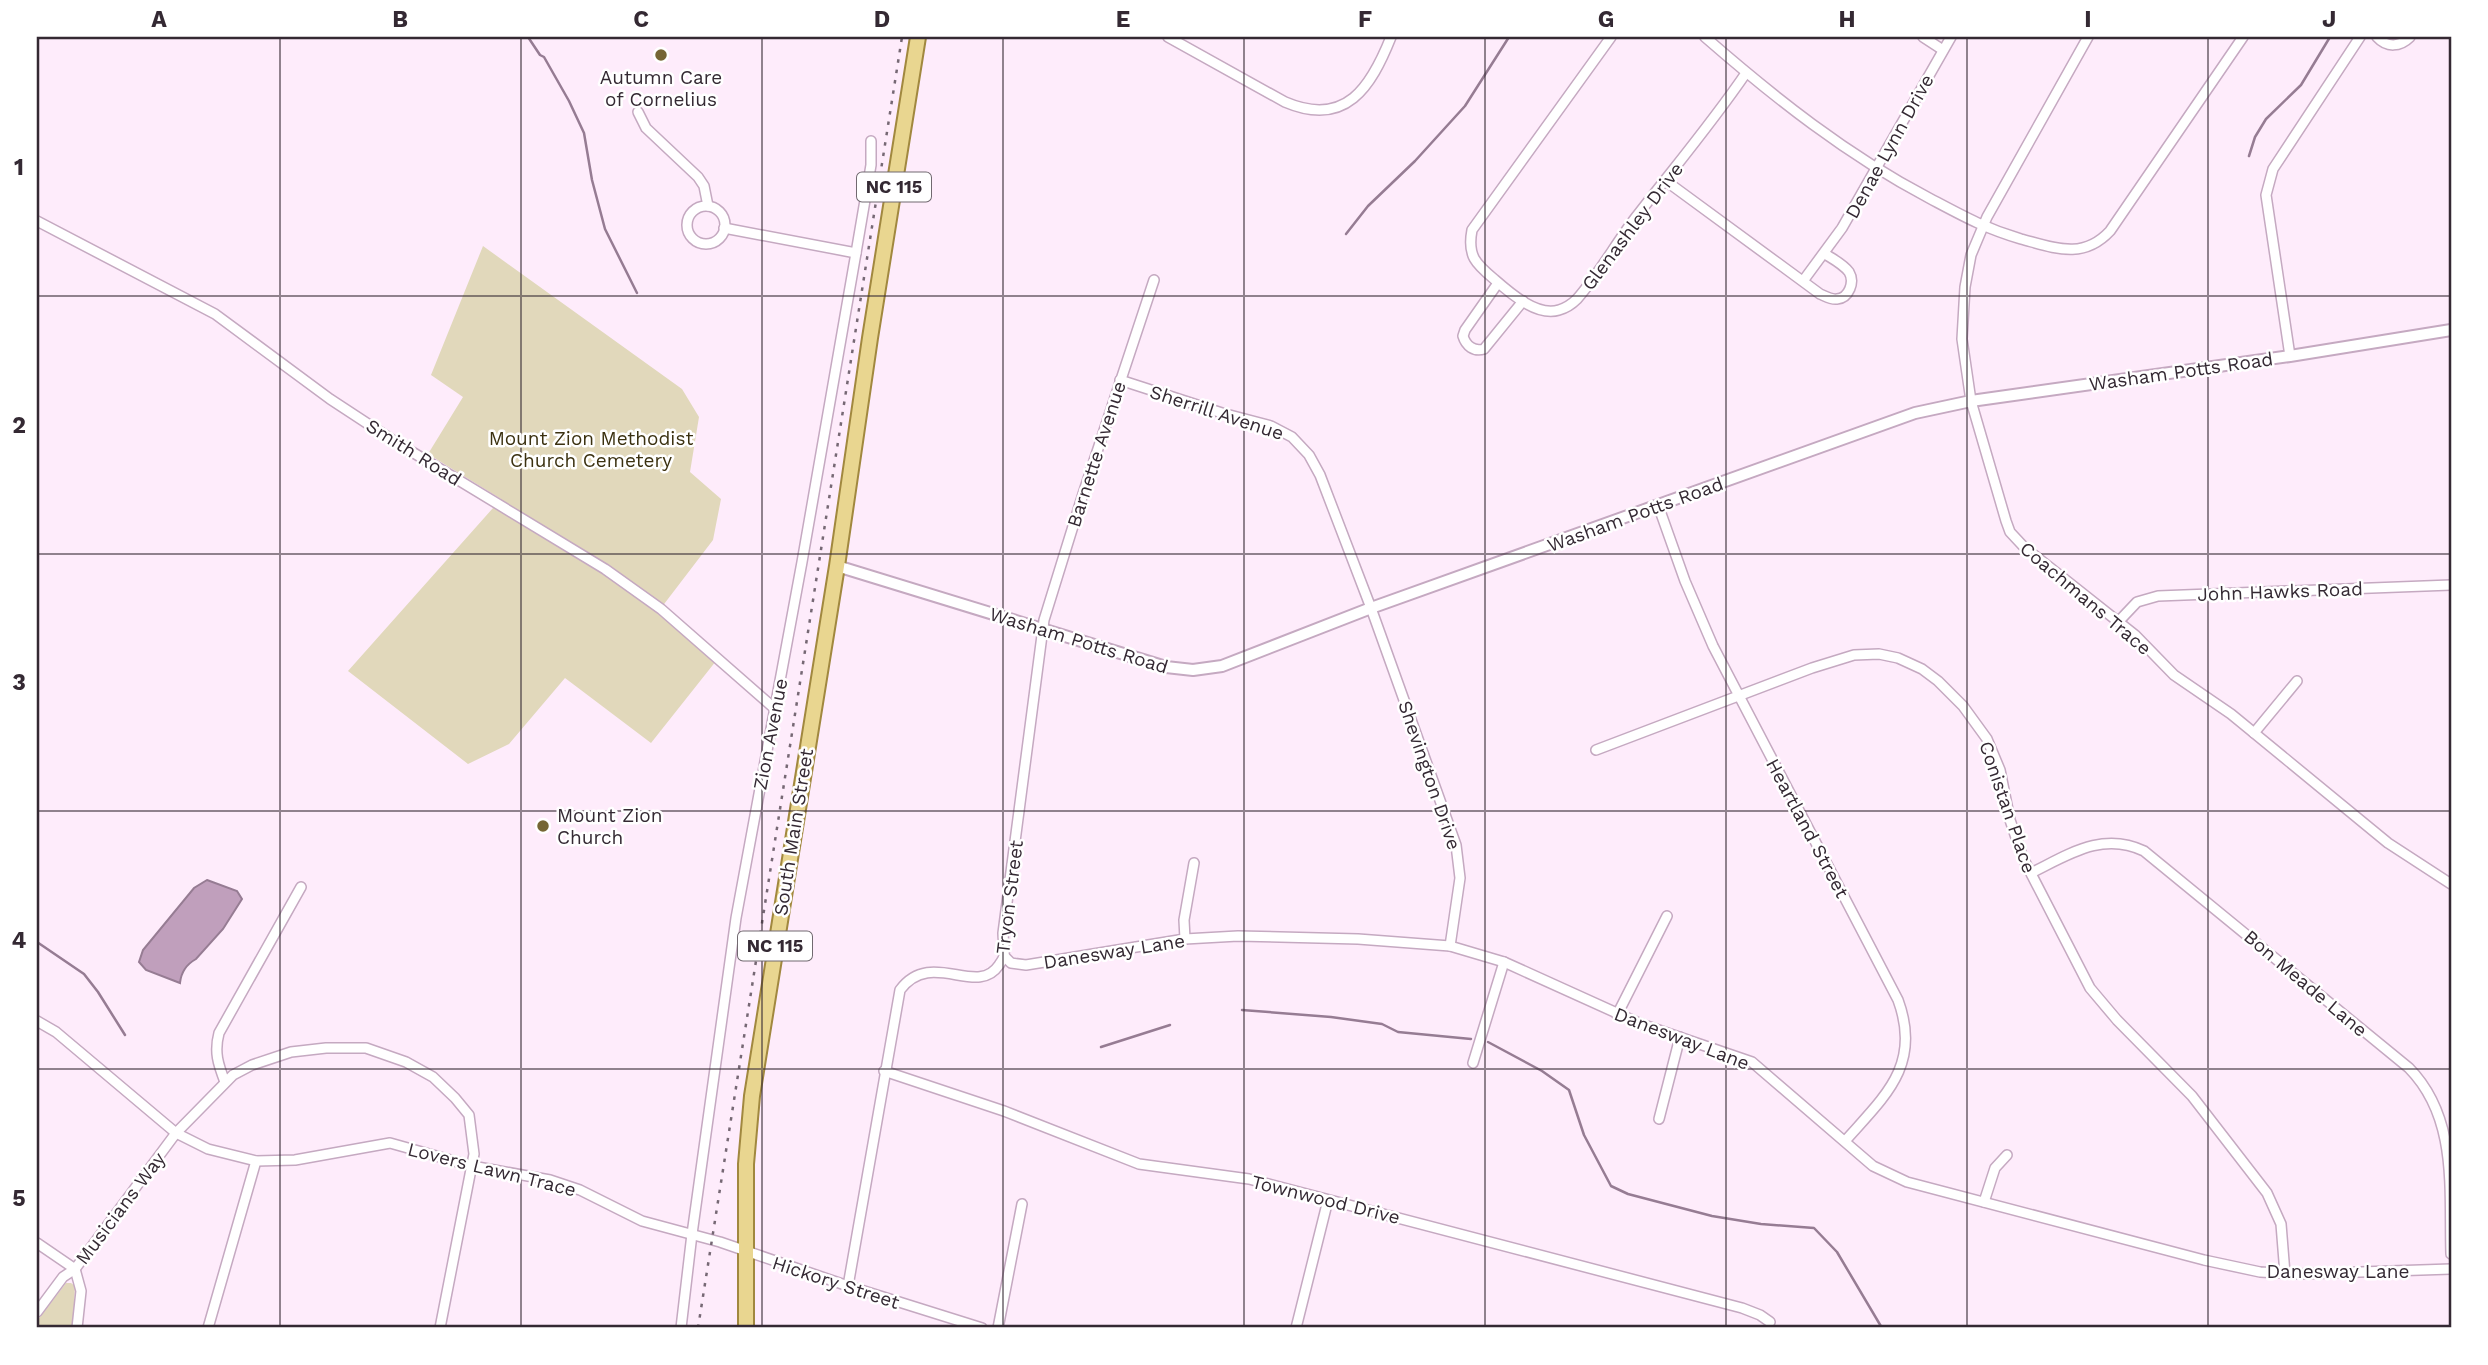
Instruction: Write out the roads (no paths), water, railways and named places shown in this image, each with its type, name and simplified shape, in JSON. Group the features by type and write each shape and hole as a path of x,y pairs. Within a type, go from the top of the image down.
{"main road":[{"name":"South Main Street","path":"746,1328 747,1164 752,1096 918,37"}],"street":[{"path":"1168,37 1285,102 1317,110 1344,105 1356,97 1374,76 1391,37"},
{"name":"Glenashley Drive","path":"1611,37 1472,230 1472,255 1478,265 1498,283 1542,311 1556,311 1576,300 1636,216 1666,181 1746,73"},
{"path":"1705,37 1746,73 1876,169 1983,227 2062,249 2084,248 2103,239 2243,37"},
{"path":"1923,37 1943,50"},
{"name":"Denae Lynn Drive","path":"1803,281 1825,254 1951,37"},
{"name":"Coachmans Trace","path":"2088,37 1999,193 1969,262 1962,310 1962,339 1971,401 2010,532 2024,547 2119,621 2174,675 2255,733 2388,843 2451,884"},
{"path":"2290,356 2266,195 2273,169 2360,37"},
{"path":"2376,37 2391,46 2404,43 2410,37"},
{"path":"638,112 646,128 698,177 704,186 708,206"},
{"name":"Zion Avenue","path":"681,1328 734,930 856,253 871,165 871,141"},
{"path":"1666,181 1820,294 1833,299 1846,295 1851,285 1848,270 1825,254"},
{"path":"708,206 721,213 724,228 720,238 708,244 695,241 686,225 690,214 699,207 708,206"},
{"name":"Smith Road","path":"37,221 215,314 382,434 605,569 661,609 774,708"},
{"path":"724,228 856,253"},
{"name":"Barnette Avenue","path":"1043,629 1079,506 1154,280"},
{"path":"1498,283 1465,330 1465,342 1471,347 1479,351 1485,349 1523,300"},
{"name":"Washam Potts Road","path":"837,566 1166,667 1193,670 1222,666 1371,608 1899,418 1971,401 2290,356 2451,330"},
{"name":"Sherrill Avenue","path":"1120,380 1271,426 1292,437 1309,455 1320,475 1371,608"},
{"name":"Heartland Street","path":"1658,505 1695,607 1904,1016 1907,1039 1900,1070 1886,1094 1844,1141"},
{"name":"John Hawks Road","path":"2119,621 2137,603 2158,596 2451,585"},
{"name":"Shevington Drive","path":"1371,608 1456,845 1460,878 1450,946"},
{"name":"Tryon Street","path":"848,1286 898,997 906,982 915,976 932,972 985,977 992,973 1005,957 1003,933 1043,629"},
{"name":"Conistan Place","path":"1596,750 1854,655 1889,656 1922,669 1964,706 1987,739 2000,770 2013,832 2090,988 2117,1020 2192,1096 2267,1193 2281,1224 2285,1274"},
{"path":"2255,733 2297,681"},
{"name":"Bon Meade Lane","path":"2031,873 2092,845 2119,842 2144,851 2409,1068 2425,1087 2447,1123 2451,1254"},
{"path":"1185,939 1184,920 1194,863"},
{"path":"225,1082 216,1055 219,1033 301,887"},
{"path":"1617,1015 1667,916"},
{"name":"Danesway Lane","path":"1005,957 1011,963 1027,965 1185,939 1268,936 1450,946 1504,962 1617,1015 1752,1062 1873,1166 1896,1178 2260,1272 2285,1274 2451,1269"},
{"path":"1473,1063 1504,962"},
{"name":"Lovers Lawn Trace","path":"37,1021 56,1032 176,1133 208,1149 256,1161 295,1160 390,1143 472,1167 564,1184 632,1217 692,1234"},
{"path":"1659,1119 1680,1037"},
{"name":"Musicians Way","path":"37,1312 62,1277 75,1269 176,1133 225,1082 252,1066 291,1052 326,1048 366,1048 406,1062 433,1077 469,1115 474,1154 440,1328"},
{"name":"Townwood Drive","path":"884,1071 1004,1111 1126,1161 1250,1179 1742,1308 1770,1322"},
{"path":"1984,1202 1995,1168 2007,1155"},
{"path":"208,1328 256,1161"},
{"path":"1296,1328 1328,1200"},
{"path":"998,1328 1022,1204"},
{"name":"Hickory Street","path":"692,1234 982,1328"},
{"path":"37,1243 75,1269 81,1292 77,1328"}],"waterway":[{"path":"528,37 544,57 584,133 592,180 605,229 637,293"},
{"path":"1346,234 1368,206 1415,161 1465,106 1509,37"},
{"path":"2249,156 2255,137 2266,119 2301,85 2330,37"},
{"path":"37,942 84,974 125,1035"},
{"path":"1242,1010 1331,1017 1382,1024 1398,1032 1471,1039"},
{"path":"1101,1047 1170,1025"},
{"path":"1488,1042 1542,1071 1569,1090 1584,1135 1611,1186 1628,1194 1712,1216 1761,1224 1814,1228 1837,1252 1882,1328"}],"railway":[{"path":"698,1328 902,37"}],"place":[{"name":"Autumn Care of Cornelius","path":"661,55"},
{"name":"Mount Zion Church","path":"543,826"}],"park label":[{"name":"Mount Zion Methodist Church Cemetery","path":"591,449"}]}
